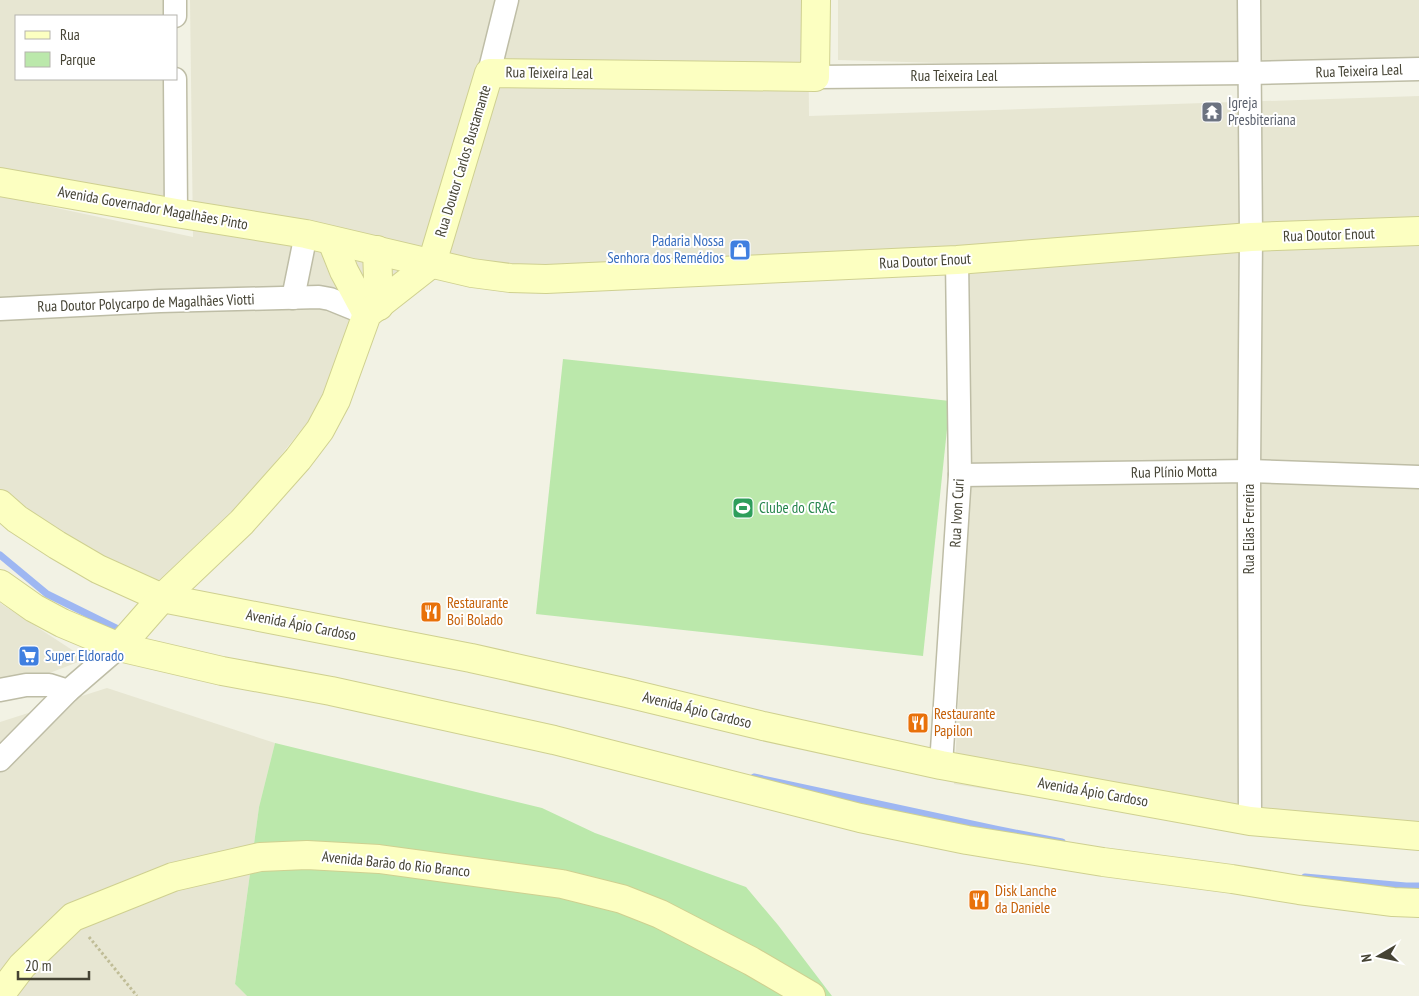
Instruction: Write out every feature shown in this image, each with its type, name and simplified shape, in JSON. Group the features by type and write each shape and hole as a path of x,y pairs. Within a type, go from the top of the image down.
{"street":[{"path":"175,0 175,15"},
{"name":"Rua Doutor Carlos Bustamante","path":"432,263 489,72 507,0"},
{"path":"814,77 816,0"},
{"name":"Rua Elias Ferreira","path":"1249,0 1251,238 1249,471 1250,821"},
{"name":"Rua Teixeira Leal","path":"489,72 814,77 1249,74 1419,69"},
{"path":"175,80 176,213"},
{"name":"Avenida Governador Magalhães Pinto","path":"0,182 306,234 377,250"},
{"name":"Rua Doutor Enout","path":"377,250 472,273 510,278 546,279 957,260 1251,238 1419,231"},
{"path":"293,298 306,234"},
{"path":"332,240 344,270 373,310"},
{"path":"0,760 68,691 122,643 160,601 242,522 298,459 320,430 336,400 373,310 377,250"},
{"name":"Rua Ivon Curi","path":"941,765 960,474 957,260"},
{"path":"373,310 432,263"},
{"name":"Rua Doutor Polycarpo de Magalhães Viotti","path":"0,309 160,301 319,297 373,310"},
{"name":"Rua Plínio Motta","path":"960,474 1249,471 1419,477"},
{"name":"Avenida Ápio Cardoso","path":"0,504 17,519 98,570 160,601 472,658 763,726 941,765 1250,821 1419,836"},
{"path":"0,584 34,608 62,623 122,643 222,671 331,691 554,740 860,818 967,840 1103,862 1299,890 1393,902 1419,903"},
{"path":"0,690 26,684 49,685 68,691"},
{"name":"Avenida Barão do Rio Branco","path":"0,995 22,966 73,917 173,877 260,856 307,854 379,859 562,884 622,899 660,914 751,961 810,996"}],"path":[{"path":"73,917 137,996"}],"shaded area":[{"path":"0,0 166,0 166,15 15,15 15,80 168,80 172,210 0,173"},
{"path":"190,0 808,0 809,116 1419,96 1419,839 1264,834 954,784 969,494 969,264 524,286 423,258 351,335 316,412 163,600 0,497 0,196 193,237"},
{"path":"838,0 1419,0 1419,70 1251,72 838,60"},
{"path":"0,603 86,659 0,692"},
{"path":"107,688 275,743 259,807 235,984 247,996 0,996 0,722"}],"green space":[{"name":"Clube do CRAC","path":"563,359 950,401 923,656 536,614"},
{"path":"275,743 542,808 595,833 746,887 778,925 832,996 247,996 235,984 259,807"}],"waterway":[{"path":"0,555 47,594 124,632"},
{"path":"754,777 1062,842"},
{"path":"1305,877 1419,886"}],"place":[{"name":"Igreja Presbiteriana","path":"1212,112"},
{"name":"Padaria Nossa Senhora dos Remédios","path":"740,250"},
{"name":"Clube do CRAC","path":"743,508"},
{"name":"Restaurante Boi Bolado","path":"431,612"},
{"name":"Super Eldorado","path":"29,656"},
{"name":"Restaurante Papilon","path":"918,723"},
{"name":"Disk Lanche da Daniele","path":"979,900"}]}
